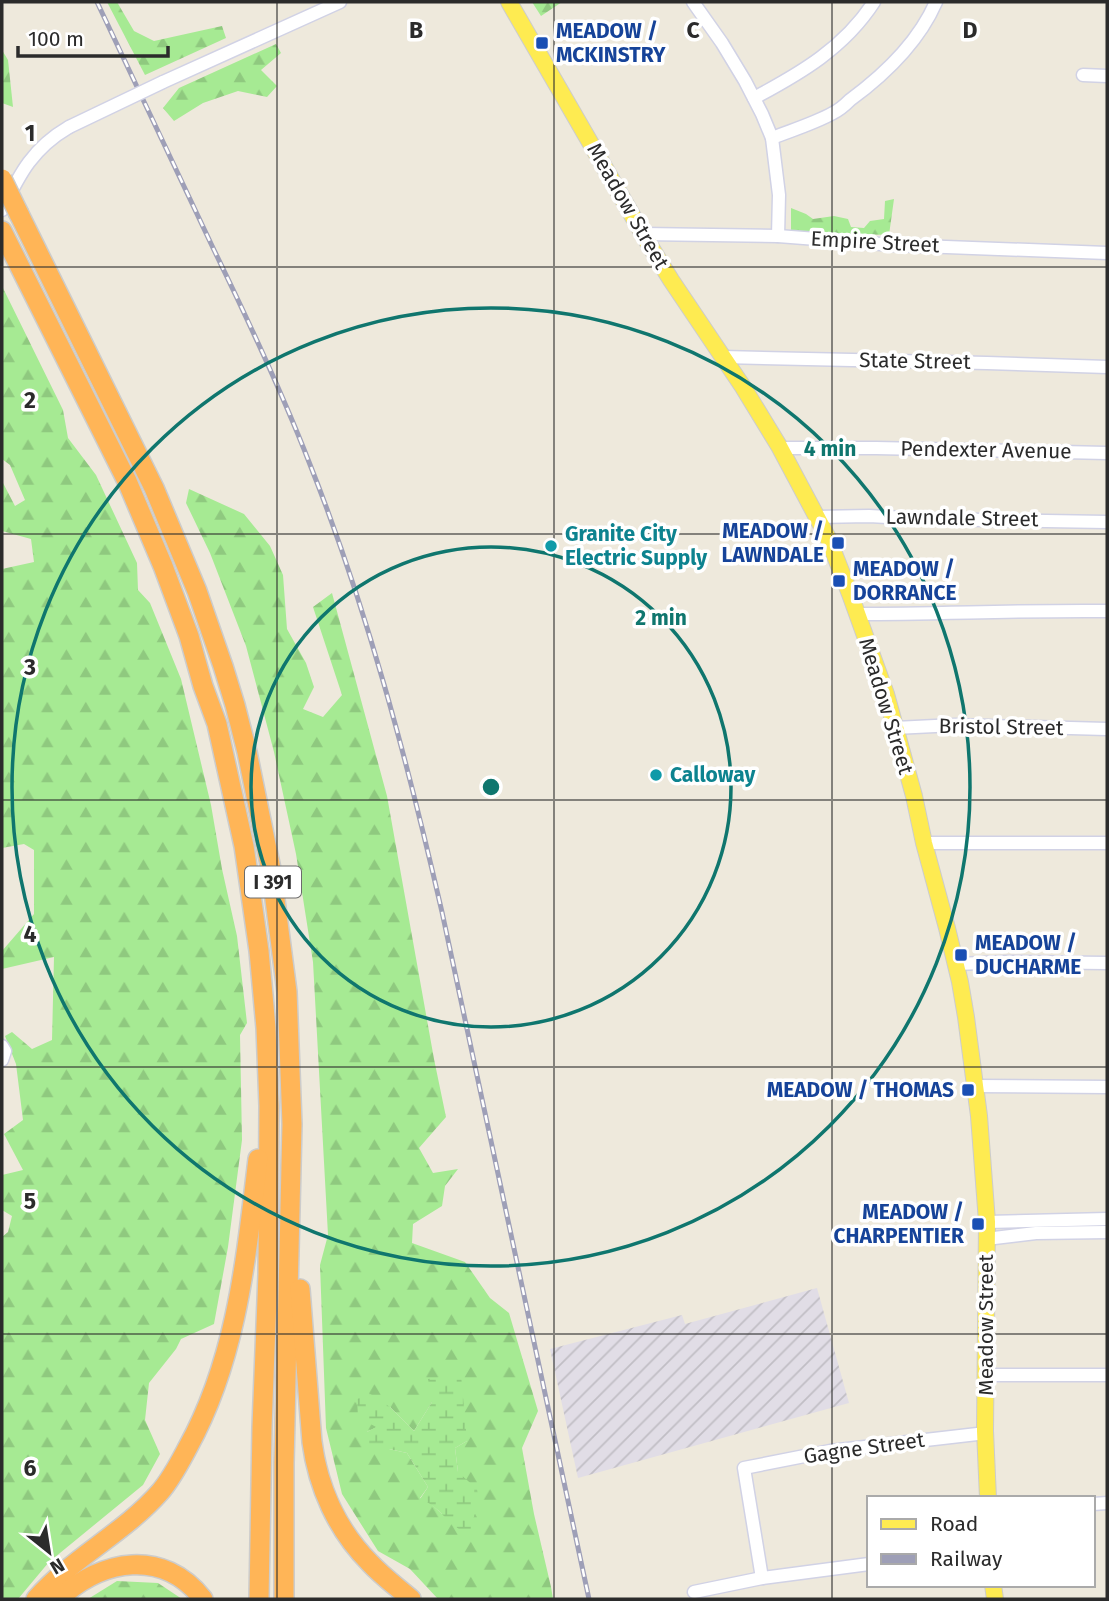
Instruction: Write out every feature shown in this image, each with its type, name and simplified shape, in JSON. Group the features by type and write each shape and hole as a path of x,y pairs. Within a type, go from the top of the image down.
{"highway":[{"name":"I 391","path":"2,179 10,212 125,429 176,539 206,616 235,705 271,869 285,981 292,1166 284,1463 284,1599"},
{"name":"I 391","path":"5,237 141,512 189,636 217,724 244,846 259,951 268,1079 268,1274 262,1427 260,1599"},
{"path":"36,1599 60,1576 146,1507 177,1469 203,1421 223,1365 237,1310 268,1079"},
{"path":"292,1166 307,1391 315,1464 321,1487 349,1540 371,1565 411,1599"},
{"path":"59,1599 99,1572 136,1564 176,1575 203,1599"}],"main road":[{"name":"Meadow Street","path":"509,2 643,234 780,448 831,546 886,694 956,964 975,1086 986,1222 988,1496"}],"street":[{"path":"10,212 22,170 44,144 69,127 340,2"},
{"path":"693,2 722,43 754,98 772,138 779,195 778,236"},
{"path":"754,98 801,72 837,45 856,28 874,2"},
{"path":"772,138 834,113 871,84 902,54 936,2"},
{"path":"1083,75 1107,76"},
{"name":"Empire Street","path":"643,234 778,236 894,245 1107,253"},
{"name":"State Street","path":"723,358 988,362 1107,367"},
{"name":"Pendexter Avenue","path":"780,448 1107,453"},
{"name":"Lawndale Street","path":"817,517 1107,522"},
{"path":"857,614 1107,611"},
{"name":"Bristol Street","path":"895,728 955,725 1107,729"},
{"path":"924,843 1107,843"},
{"path":"956,964 1107,963"},
{"path":"2,1045 5,1051 2,1060"},
{"path":"975,1086 1107,1087"},
{"path":"986,1222 1107,1219"},
{"path":"986,1239 1036,1233 1107,1232"},
{"path":"986,1376 1107,1375"},
{"name":"Gagne Street","path":"762,1578 744,1468 830,1451 986,1433"},
{"path":"694,1591 762,1578 867,1564"}],"shaded area":[{"path":"817,1288 849,1403 578,1478 550,1349 682,1315 685,1324"}],"green space":[{"path":"107,2 117,2 134,31 154,41 222,26 226,38 145,75"},
{"path":"532,2 562,2 541,16"},
{"path":"276,44 281,53 261,70 277,86 267,97 238,91 203,103 174,121 163,108 179,88"},
{"path":"2,50 8,60 13,107 2,103"},
{"path":"894,199 889,235 791,232 791,208 813,219 834,216 848,219 851,227 864,228 870,221 884,219 885,201"},
{"path":"2,286 63,410 68,438 96,475 137,563 138,590 150,603 181,679 211,805 237,936 247,1023 240,1035 242,1140 228,1247 214,1324 181,1339 149,1383 145,1420 160,1454 143,1485 49,1562 18,1599 2,1599 2,1237 8,1232 12,1216 2,1210 2,1175 23,1170 4,1134 23,1120 16,1064 5,1036 12,1032 32,1049 52,1040 54,957 2,969 2,951 34,914 34,850 24,844 2,848 2,569 34,562 31,539 2,531 2,481 15,506 25,500 10,465 2,459"},
{"path":"189,489 244,514 270,546 283,575 287,629 306,663 314,687 303,709 323,717 342,695 313,607 332,593 387,796 446,1117 419,1148 433,1173 458,1169 445,1186 442,1206 413,1224 412,1243 465,1262 490,1298 509,1313 538,1411 522,1448 553,1599 438,1599 410,1569 378,1551 342,1494 326,1428 320,1265 328,1235 313,962 296,854 274,752 246,646 210,553 186,503","holes":["432,1402 467,1441 455,1448 458,1472 442,1514 420,1498 428,1487 407,1453 389,1449 367,1432 377,1427 390,1407 414,1431"]},
{"path":"461,1375 467,1441 455,1448 458,1472 477,1489 480,1507 472,1520 474,1534 459,1529 434,1507 420,1499 428,1487 407,1453 389,1449 382,1459 363,1445 367,1432 376,1427 358,1417 357,1399 369,1393 390,1407 414,1431 432,1402 428,1379"},
{"path":"117,1581 158,1583 182,1599 88,1599"}],"railway":[{"path":"97,2 287,408 330,517 367,628 400,741 442,912 589,1599"}],"place":[{"name":"MEADOW / MCKINSTRY","path":"542,43"},
{"name":"MEADOW / LAWNDALE","path":"838,543"},
{"name":"Granite City Electric Supply","path":"551,546"},
{"name":"MEADOW / DORRANCE","path":"839,581"},
{"name":"Calloway","path":"656,775"},
{"name":"MEADOW / DUCHARME","path":"961,955"},
{"name":"MEADOW / THOMAS","path":"968,1090"},
{"name":"MEADOW / CHARPENTIER","path":"978,1224"}]}
